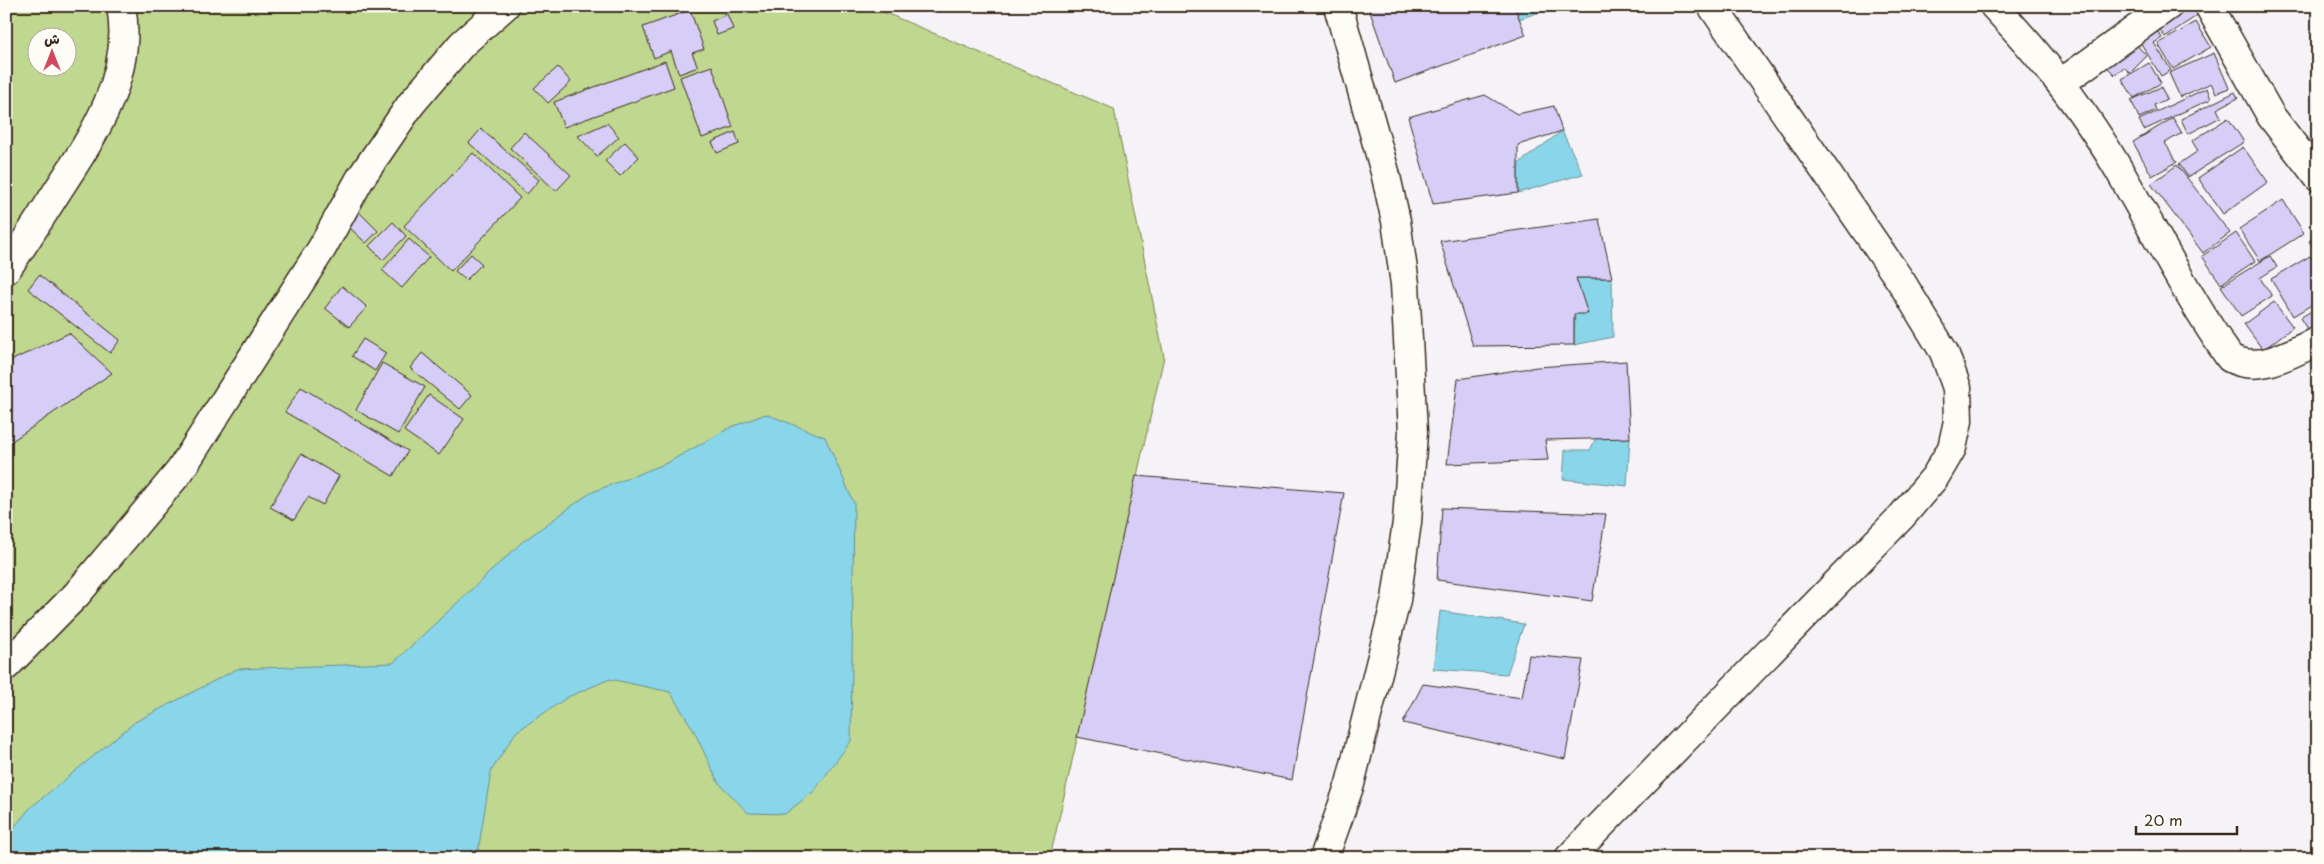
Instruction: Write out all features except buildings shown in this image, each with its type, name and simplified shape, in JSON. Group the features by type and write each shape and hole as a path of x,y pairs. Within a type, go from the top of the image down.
{"street":[{"path":"6,270 82,155 108,108 122,57 121,6"},
{"path":"6,666 77,594 180,471 322,248 360,179 410,104 462,44 505,6"},
{"path":"1324,858 1350,784 1396,600 1407,522 1414,432 1405,284 1396,221 1385,172 1338,6"},
{"path":"1569,858 1902,516 1935,477 1948,455 1952,448 1958,420 1957,388 1944,352 1902,283 1712,6"},
{"path":"1994,6 2032,47 2061,83 2115,164 2175,274 2230,358 2251,366 2269,362 2318,341"},
{"path":"2061,83 2168,6"},
{"path":"2209,6 2271,116 2318,177"}],"green space":[{"path":"6,6 869,6 1114,109 1164,357 1050,858 6,858"}],"water":[{"path":"1517,6 1558,6 1519,19"},
{"path":"1562,131 1583,174 1518,193 1518,164"},
{"path":"1576,278 1612,278 1613,337 1574,345"},
{"path":"766,414 825,437 854,503 851,741 814,791 785,814 748,813 718,782 693,729 670,692 610,679 568,697 516,732 491,771 477,858 6,858 6,837 30,808 135,722 237,669 393,663 521,543 590,493 667,463 731,427"},
{"path":"1596,438 1630,438 1627,486 1563,479 1565,450 1590,450"},
{"path":"1440,611 1524,624 1507,674 1433,669"}]}
